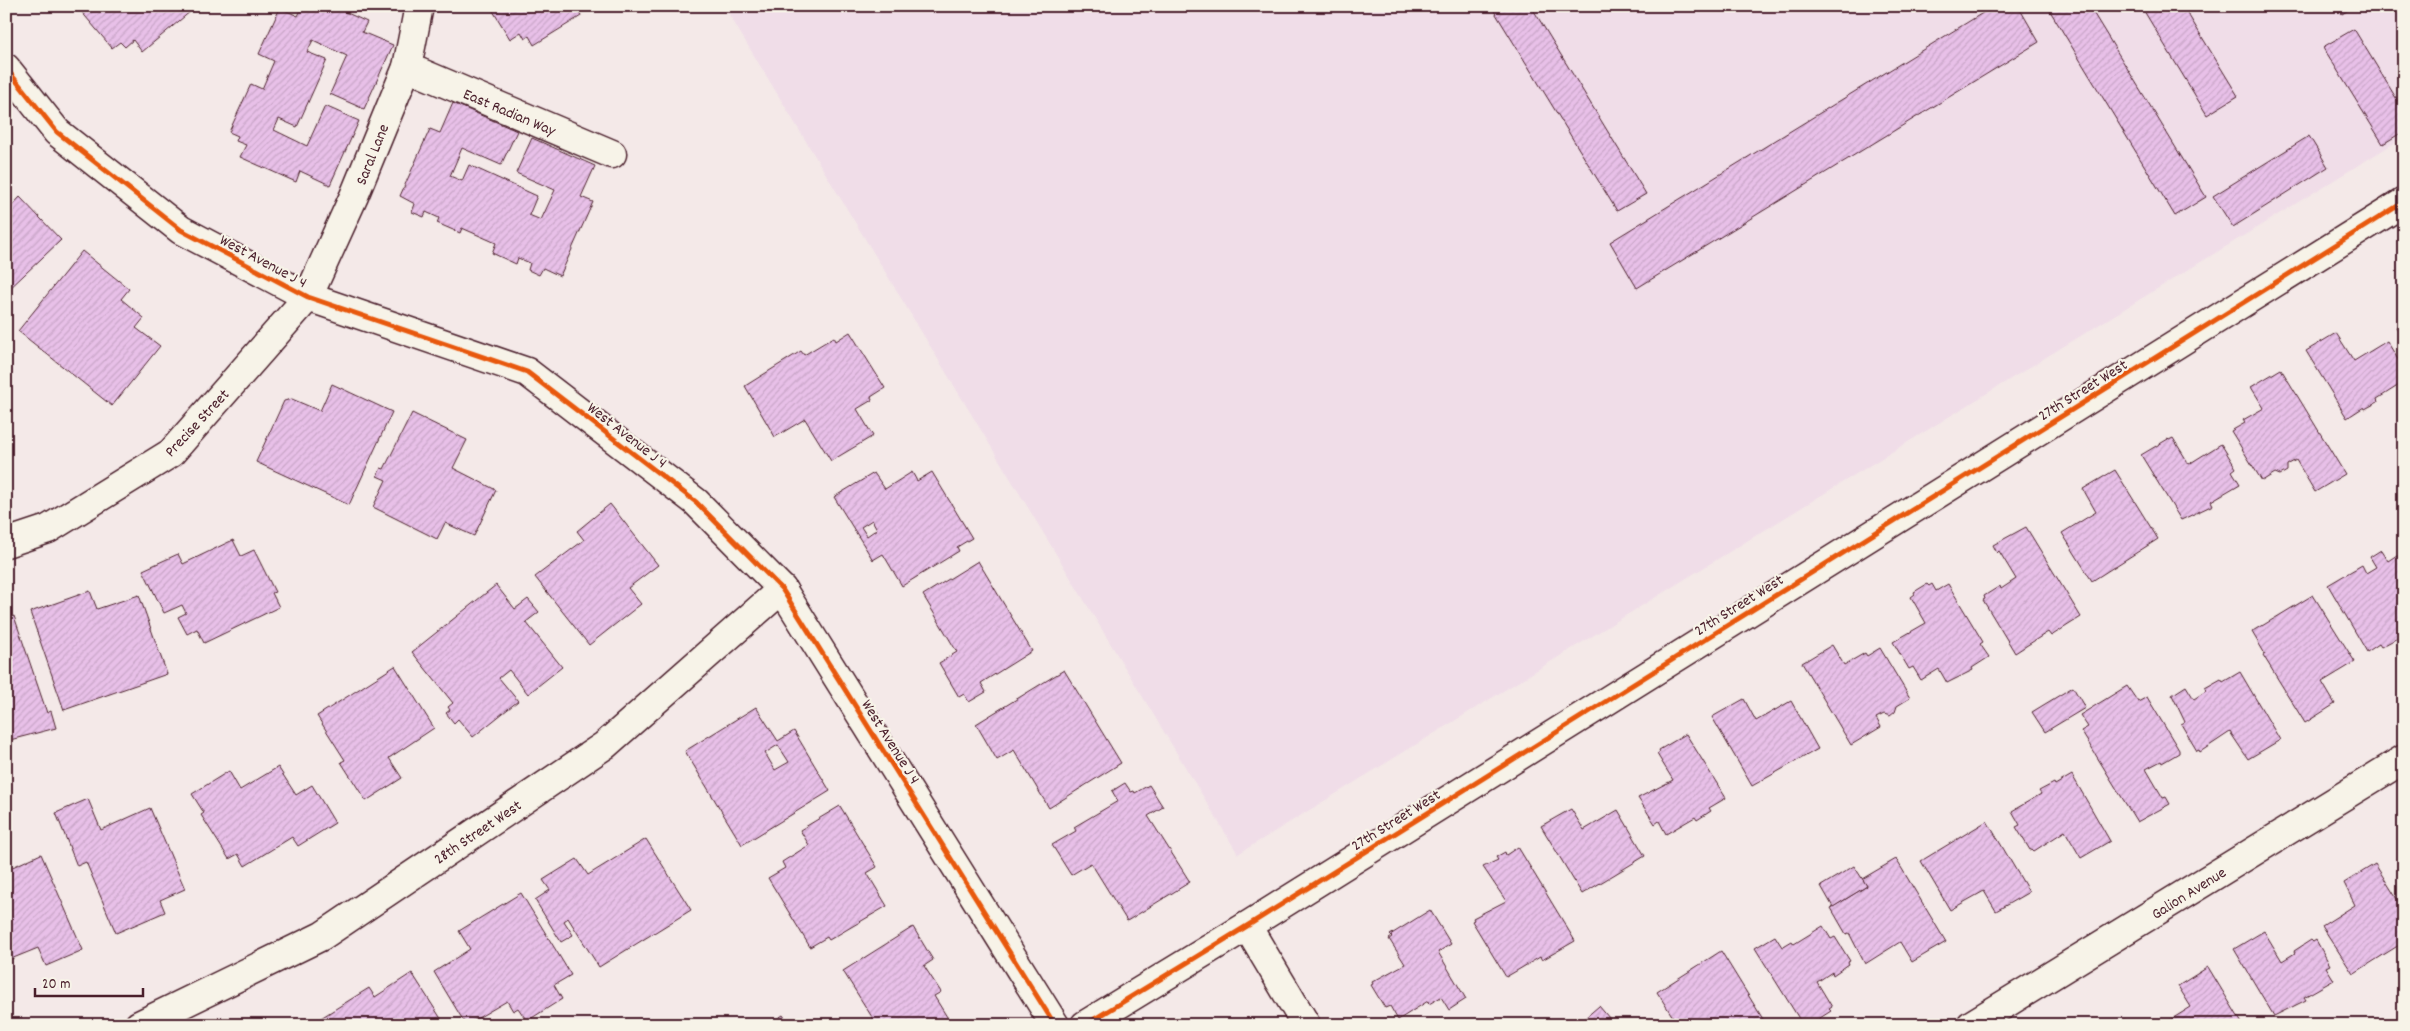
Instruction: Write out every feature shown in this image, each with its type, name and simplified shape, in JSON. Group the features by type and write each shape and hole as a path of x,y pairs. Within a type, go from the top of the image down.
{"street":[{"name":"Saral Lane","path":"308,297 354,196 407,67 419,6"},
{"name":"East Radian Way","path":"407,67 612,154"},
{"name":"West Avenue J 4","path":"6,68 57,132 181,230 308,297 528,372 696,502 782,589 1055,1025"},
{"name":"27th Street West","path":"1085,1025 1247,926 2404,202"},
{"name":"Precise Street","path":"6,543 48,529 170,453 308,297"},
{"name":"28th Street West","path":"138,1025 322,936 597,750 782,589"},
{"name":"Galion Avenue","path":"1972,1025 2404,759"},
{"path":"1247,926 1306,1025"}],"shaded area":[{"path":"724,6 2404,6 2404,137 1238,854"}],"building":[{"path":"84,6 132,6 134,9 138,6 187,6 191,11 142,52 133,40 125,47 120,42 112,48 80,10"},
{"path":"303,6 332,6 367,22 362,32 393,45 364,109 330,94 347,56 313,40 307,52 327,60 297,127 279,119 274,130 307,146 325,106 359,121 330,185 300,171 296,182 240,157 246,145 236,141 238,136 229,132 251,84 262,89 274,61 259,54 280,8 298,16"},
{"path":"490,6 574,6 581,16 534,45 529,36 525,39 521,32 510,39"},
{"path":"1491,6 1531,6 1646,194 1617,211"},
{"path":"1994,6 2018,6 2039,42 1637,288 1610,242"},
{"path":"2047,6 2089,6 2206,197 2175,216"},
{"path":"2141,6 2183,6 2238,96 2207,115"},
{"path":"2337,6 2355,6 2342,14"},
{"path":"2380,6 2393,6 2383,12"},
{"path":"2354,29 2404,111 2404,131 2383,144 2323,47"},
{"path":"453,103 517,131 501,165 462,148 450,176 462,181 469,165 537,196 529,215 541,220 555,190 516,173 532,138 595,166 581,197 593,202 560,276 543,268 539,275 528,270 530,263 518,258 516,264 492,253 496,243 462,228 460,233 437,223 439,218 426,212 424,217 412,212 415,204 400,196 430,129 440,133"},
{"path":"2309,136 2328,167 2233,227 2213,196"},
{"path":"20,197 61,240 6,292 6,224 13,218 7,211"},
{"path":"82,251 129,289 121,299 144,318 136,328 160,346 112,406 18,331"},
{"path":"2404,322 2404,339 2396,327"},
{"path":"850,332 885,388 871,397 872,400 857,409 873,436 831,461 805,419 775,437 745,386 801,351 804,355 834,337 836,341"},
{"path":"2336,333 2354,361 2387,341 2402,366 2399,368 2404,377 2404,382 2377,399 2378,402 2365,409 2364,407 2347,418 2306,351"},
{"path":"2281,369 2345,474 2315,492 2296,460 2287,465 2287,471 2280,475 2275,473 2262,481 2231,431 2245,423 2243,420 2264,408 2251,387"},
{"path":"332,384 392,412 349,505 256,462 284,401 292,399 320,411"},
{"path":"412,413 467,440 453,468 496,490 474,536 445,523 437,539 373,507 386,480 377,476 381,468 384,469"},
{"path":"2173,438 2189,464 2221,444 2236,468 2232,471 2240,484 2211,501 2213,505 2181,520 2141,455"},
{"path":"2115,470 2158,539 2092,581 2062,533 2096,512 2083,489"},
{"path":"912,472 917,481 932,472 972,538 957,547 959,551 902,586 883,554 873,560 834,497 874,473 885,489","holes":["872,520 877,529 867,536 861,527"]},
{"path":"610,504 658,565 628,588 641,604 589,645 535,577 584,540 577,531"},
{"path":"2026,527 2081,617 2051,636 2048,632 2015,653 1983,600 1985,599 1984,596 2000,586 2001,589 2016,579 1999,551 1997,553 1993,545"},
{"path":"233,540 241,556 254,550 275,592 272,593 279,607 204,643 197,629 187,634 178,617 186,613 182,605 164,613 143,570 178,554 183,564"},
{"path":"2381,550 2388,561 2397,555 2404,567 2404,636 2381,647 2379,644 2367,652 2328,585 2362,565 2366,573 2376,567 2370,557"},
{"path":"978,561 1032,651 981,683 986,692 969,702 964,694 959,697 939,663 957,652 923,595"},
{"path":"1927,584 1929,586 1932,584 1936,591 1948,584 1983,642 1980,644 1989,657 1972,668 1973,670 1947,683 1939,669 1921,680 1913,667 1909,669 1893,642 1926,623 1911,597 1915,594 1914,592"},
{"path":"496,585 515,609 528,599 539,612 526,622 562,667 528,694 509,670 499,678 518,701 473,737 458,719 454,723 446,713 450,710 448,707 453,703 412,652"},
{"path":"90,591 97,609 139,595 167,674 64,710 30,612"},
{"path":"2313,595 2355,662 2322,682 2335,704 2305,723 2263,655 2265,654 2252,632"},
{"path":"14,616 47,713 51,711 56,728 6,741 6,619"},
{"path":"1832,645 1844,665 1865,653 1867,656 1880,648 1910,698 1897,706 1895,712 1890,716 1884,714 1876,718 1881,727 1851,745 1802,663"},
{"path":"395,666 434,728 389,758 402,778 366,801 341,762 345,760 317,716"},
{"path":"1064,670 1121,763 1049,808 1014,750 997,760 976,724"},
{"path":"2240,672 2280,740 2248,759 2230,732 2200,752 2199,750 2197,751 2181,724 2185,722 2172,695 2186,686 2194,699 2206,691 2205,688 2221,679 2223,682"},
{"path":"2127,686 2138,702 2147,697 2179,750 2179,753 2162,763 2161,761 2146,769 2163,798 2166,797 2170,804 2137,822 2081,731 2088,727 2080,715"},
{"path":"2073,687 2085,708 2045,732 2032,712"},
{"path":"1744,699 1756,721 1791,701 1818,749 1752,786 1712,717"},
{"path":"756,707 778,741 794,731 830,791 742,845 685,751","holes":["778,745 789,762 775,770 765,753"]},
{"path":"1686,734 1726,798 1709,808 1711,811 1697,820 1695,817 1666,834 1659,821 1655,824 1638,798 1673,780 1657,754 1660,752 1659,750"},
{"path":"278,767 296,795 312,785 335,823 298,846 292,837 245,866 238,854 229,859 201,815 204,813 192,794 229,771 240,790"},
{"path":"2072,775 2110,841 2081,858 2065,831 2034,851 2030,850 2016,827 2020,825 2012,811 2041,794 2039,791 2054,783 2055,785"},
{"path":"1125,783 1131,792 1134,791 1135,793 1149,785 1163,807 1148,816 1190,882 1127,921 1091,863 1071,875 1052,845 1076,831 1074,827 1118,801 1112,791"},
{"path":"88,799 101,830 150,808 185,889 160,900 165,912 116,933 86,862 77,866 56,813"},
{"path":"840,806 877,867 867,873 887,906 829,940 827,937 810,947 768,878 785,868 782,862 809,845 800,830"},
{"path":"1571,809 1584,830 1618,810 1645,856 1582,894 1541,826"},
{"path":"1987,821 2029,892 1996,911 1984,891 1950,910 1921,861"},
{"path":"646,839 691,910 599,967 568,918 564,921 573,935 561,942 535,900 550,890 543,880 577,859 588,875"},
{"path":"1518,847 1575,941 1542,960 1540,957 1506,977 1472,921 1474,920 1473,918 1506,901 1483,867 1498,860 1496,857 1505,852 1506,855"},
{"path":"41,854 83,950 46,966 38,948 6,961 6,870"},
{"path":"1896,859 1946,942 1912,962 1900,942 1865,964 1849,933 1846,934 1831,908 1867,886 1862,879"},
{"path":"2375,864 2404,910 2404,942 2353,974 2322,926 2355,905 2344,883"},
{"path":"1854,866 1867,886 1833,907 1821,886"},
{"path":"521,893 571,975 554,985 562,999 527,1021 518,1008 513,1011 507,1001 466,1025 434,972 470,949 459,931"},
{"path":"1430,910 1451,944 1438,952 1466,999 1449,1010 1441,997 1429,1004 1428,1001 1398,1020 1390,1006 1385,1008 1371,985 1373,984 1372,982 1405,964 1389,939 1392,937 1390,935"},
{"path":"1823,926 1831,939 1835,937 1850,961 1848,962 1849,964 1833,975 1832,972 1817,982 1832,1007 1829,1009 1831,1011 1809,1025 1803,1025 1755,948 1775,936 1782,947 1792,941 1794,944"},
{"path":"913,927 933,960 924,966 941,992 934,996 952,1025 877,1025 843,971"},
{"path":"2264,931 2282,961 2311,940 2313,942 2316,940 2330,965 2326,967 2334,980 2304,997 2306,1000 2274,1016 2234,949"},
{"path":"1721,951 1766,1024 1678,1025 1657,992"},
{"path":"2208,967 2243,1025 2162,1025 2191,1007 2178,986"},
{"path":"412,973 445,1025 319,1025 316,1021 369,988 375,997"},
{"path":"1599,1006 1615,1025 1577,1025"},
{"path":"783,1015 790,1025 767,1025"},
{"path":"2125,1019 2128,1025 2115,1025"}],"cycle path":[{"path":"6,68 57,132 181,230 308,297 527,372 696,502 782,589 1055,1025"},
{"path":"1085,1025 1247,926 2404,202"}]}
